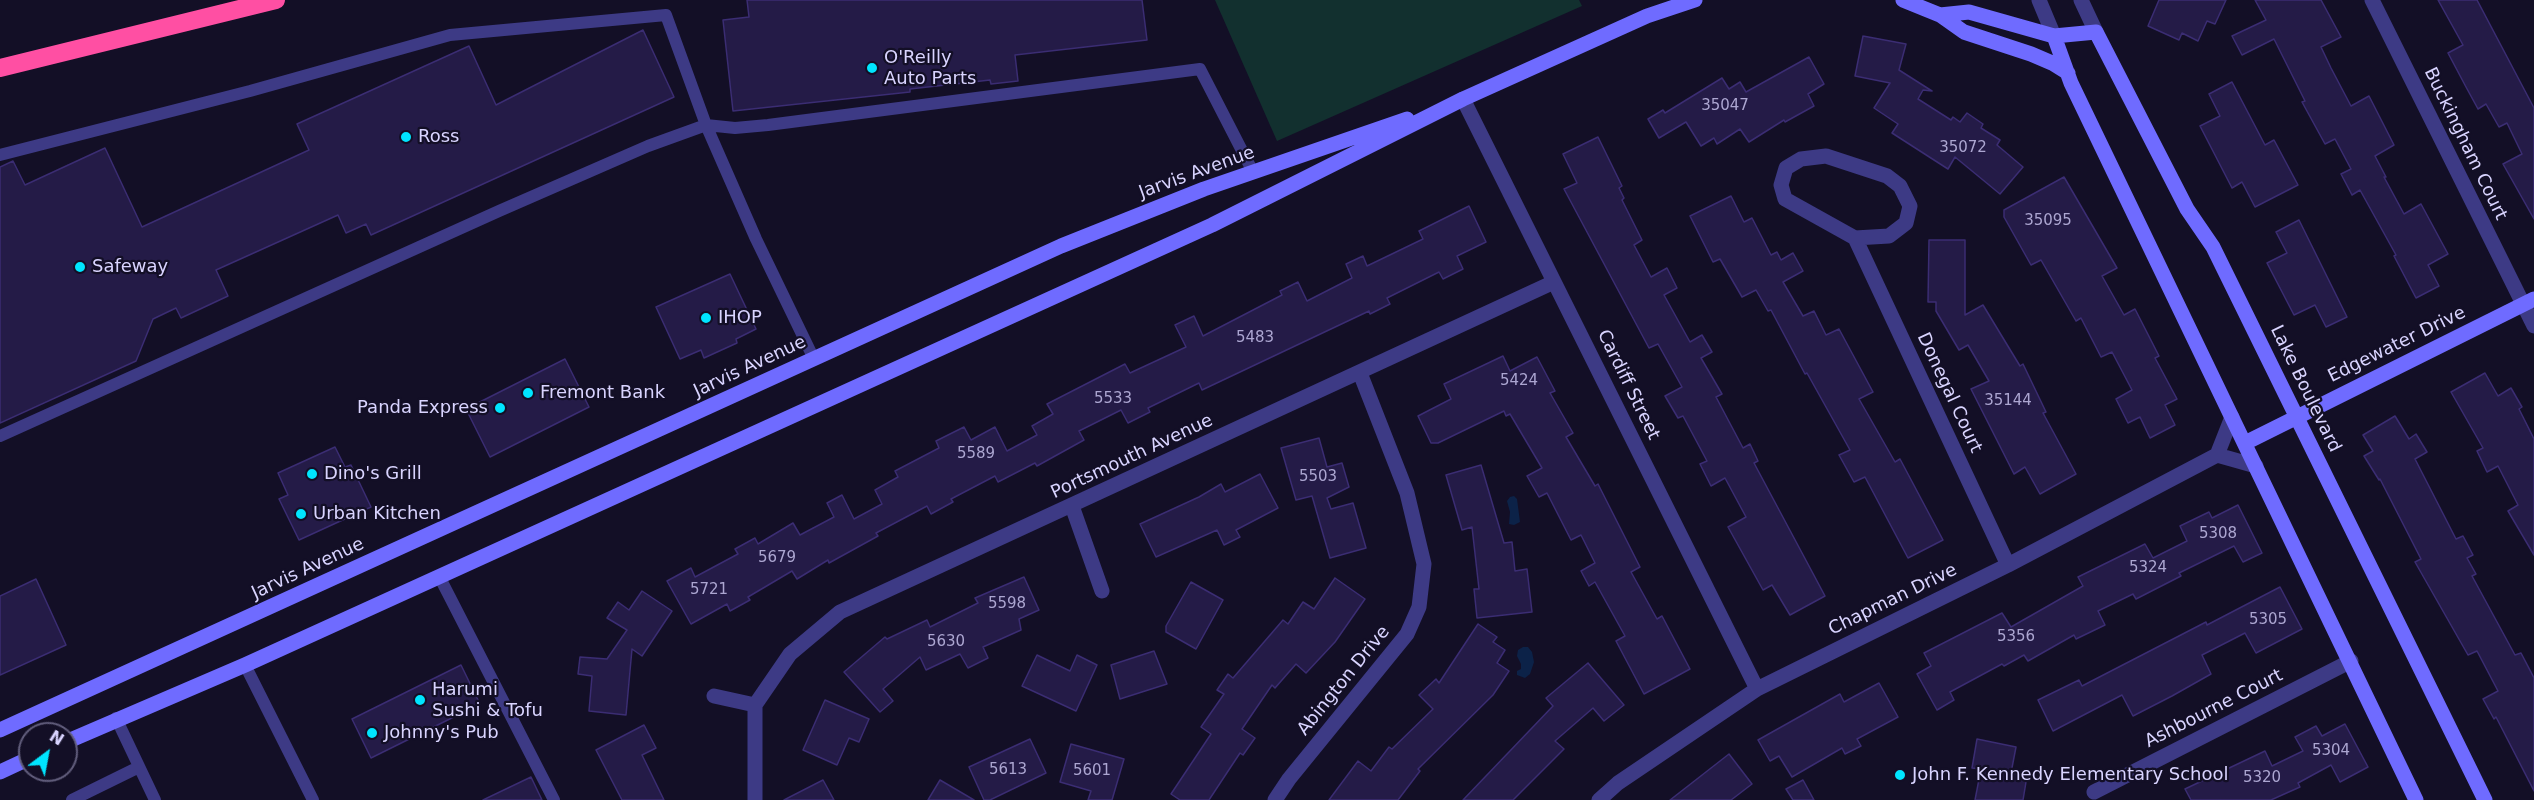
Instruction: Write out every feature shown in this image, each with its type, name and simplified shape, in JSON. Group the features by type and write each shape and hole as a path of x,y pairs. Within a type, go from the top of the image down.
{"highway":[{"path":"0,68 276,0"}],"street":[{"name":"Jarvis Avenue","path":"78,735 245,665 1212,225 1463,99 1647,16 1695,0"},
{"path":"1903,0 1940,15 1964,32 2031,54 2052,63 2068,74"},
{"path":"2039,0 2068,74 2416,800"},
{"name":"Lake Boulevard","path":"2081,0 2187,209 2213,247 2485,800"},
{"name":"Buckingham Court","path":"2372,0 2529,302 2534,326"},
{"path":"1940,15 1969,12 2054,36 2096,32"},
{"name":"Jarvis Avenue","path":"0,730 1061,246 1204,189 1463,99"},
{"name":"Cardiff Street","path":"1463,99 1757,689"},
{"path":"1826,156 1887,176 1900,186 1910,206 1906,223 1889,236 1855,238 1785,199 1781,185 1786,168 1801,159 1826,156"},
{"name":"Donegal Court","path":"1855,238 2008,565"},
{"name":"Portsmouth Avenue","path":"755,705 790,654 840,612 1554,282"},
{"name":"Edgewater Drive","path":"2245,443 2297,415 2529,302"},
{"name":"Abington Drive","path":"1275,800 1407,634 1419,607 1424,564 1407,493 1360,373"},
{"path":"2232,417 2217,455 2256,466"},
{"name":"Chapman Drive","path":"1599,800 1618,783 1757,689 2008,565 2217,455"},
{"path":"1072,506 1102,591"},
{"name":"Ashbourne Court","path":"2094,792 2351,661"},
{"path":"714,696 755,705 755,800"},
{"path":"0,772 18,764"}],"lane":[{"path":"0,155 250,91 450,35 666,15 706,125 756,239 814,359"},
{"path":"0,435 518,202 648,146 706,125 735,128 768,125 1200,69 1254,172"},
{"path":"439,576 554,800"},
{"path":"245,665 313,800"},
{"path":"116,718 155,800"},
{"path":"72,800 140,767"}],"green space":[{"path":"1215,0 1579,0 1582,6 1277,141"}],"water":[{"path":"1514,496 1517,499 1520,522 1514,525 1509,524 1510,512 1507,501"},
{"path":"1528,647 1532,652 1534,662 1530,674 1525,678 1517,675 1517,671 1521,669 1517,656 1518,650"}],"building":[{"name":"O'Reilly Auto Parts","path":"747,0 1142,0 1147,40 1015,55 1018,81 991,84 990,80 910,89 910,92 733,111 723,20 749,17"},
{"path":"2159,0 2226,0 2215,24 2207,21 2198,41 2182,33 2179,40 2148,26"},
{"path":"2255,0 2321,0 2341,37 2321,47 2331,68 2351,106 2369,96 2394,145 2375,156 2386,177 2384,177 2404,214 2421,204 2448,254 2428,265 2439,286 2416,298 2394,256 2396,255 2360,190 2352,195 2341,174 2351,169 2335,139 2325,144 2302,102 2305,101 2274,39 2242,55 2232,36 2266,20"},
{"path":"2438,0 2477,0 2534,108 2534,219 2503,164 2522,154 2507,123 2499,127 2486,104 2478,109 2448,53 2463,45"},
{"path":"643,30 674,97 371,235 366,224 346,233 338,215 216,270 228,296 181,318 176,308 153,319 136,361 0,423 0,167 13,161 25,185 105,148 142,227 309,150 297,124 469,46 496,105"},
{"path":"1863,36 1906,44 1899,70 1932,91 1923,90 1918,99 1951,120 1953,117 1960,122 1967,113 1983,124 1981,128 2000,140 1997,145 2023,167 2000,194 1955,157 1948,169 1892,133 1898,124 1874,108 1890,83 1855,76"},
{"path":"1809,57 1824,84 1808,94 1814,106 1785,122 1784,120 1749,142 1740,129 1717,144 1714,138 1701,146 1686,122 1659,138 1648,119 1663,110 1665,113 1722,78 1729,89 1740,82 1746,92"},
{"path":"2232,82 2265,145 2274,140 2298,185 2255,207 2242,182 2232,188 2200,126 2220,116 2209,94"},
{"path":"1598,137 1622,186 1619,188 1624,198 1622,200 1642,240 1634,245 1651,277 1667,268 1677,288 1664,295 1690,342 1702,335 1712,352 1701,358 1722,394 1716,397 1743,448 1750,444 1758,461 1754,463 1825,596 1790,615 1772,585 1763,590 1728,527 1746,517 1725,478 1711,486 1700,464 1707,461 1683,416 1678,418 1665,396 1682,387 1658,344 1649,348 1564,189 1577,183 1563,154"},
{"path":"2064,177 2117,268 2102,276 2124,315 2135,309 2159,356 2155,358 2177,399 2165,405 2175,425 2150,438 2140,417 2128,423 2116,399 2132,390 2112,352 2101,357 2081,318 2076,321 2041,260 2031,265 2004,217 2004,210"},
{"path":"1731,196 1744,222 1752,218 1771,255 1777,252 1781,260 1793,253 1803,271 1783,282 1803,316 1814,311 1826,335 1839,329 1873,392 1859,399 1895,462 1900,459 1943,540 1908,558 1865,477 1854,482 1839,455 1850,450 1807,373 1805,374 1771,310 1768,311 1756,290 1742,297 1720,259 1713,262 1690,216"},
{"path":"1469,206 1486,242 1457,256 1463,269 1443,279 1439,272 1387,298 1390,304 1370,314 1369,311 1202,390 1199,383 1148,408 1150,412 1128,423 1121,410 1079,431 1084,440 1037,466 1035,463 998,482 995,476 951,499 953,502 931,514 927,506 876,533 878,536 829,563 828,560 797,579 792,571 748,597 750,600 730,611 727,604 691,624 667,581 691,568 695,577 738,554 735,549 755,538 758,544 793,523 800,535 834,517 827,503 842,495 854,519 882,504 875,490 898,477 895,471 939,448 936,441 964,427 971,440 995,427 1007,451 1037,435 1032,426 1053,414 1047,404 1125,364 1130,373 1186,347 1175,325 1194,316 1203,336 1282,295 1280,291 1298,282 1307,301 1352,278 1346,264 1363,256 1367,266 1423,239 1419,231"},
{"path":"2299,220 2347,317 2326,327 2315,305 2294,315 2267,263 2287,253 2276,232"},
{"path":"1929,240 1965,240 1965,315 1983,305 2020,366 2023,364 2046,412 2043,413 2076,474 2040,494 2025,467 2014,474 1971,389 1989,381 1968,345 1959,350 1936,311 1936,302 1928,302"},
{"name":"IHOP","path":"730,274 756,329 736,339 737,343 704,358 701,350 680,359 656,307"},
{"path":"1503,356 1510,371 1537,357 1555,391 1550,393 1573,433 1566,437 1595,486 1598,484 1640,567 1631,572 1657,619 1662,616 1690,669 1644,694 1616,641 1625,636 1595,582 1589,586 1581,571 1595,563 1581,535 1571,540 1547,493 1539,497 1527,476 1542,468 1510,414 1506,416 1504,411 1438,443 1431,443 1418,416 1451,399 1444,384"},
{"path":"565,359 589,407 490,457 466,409"},
{"path":"2485,373 2498,396 2511,388 2522,407 2519,409 2534,439 2534,555 2508,511 2518,505 2498,466 2487,472 2477,451 2483,448 2451,392"},
{"path":"2395,416 2409,439 2416,434 2427,452 2415,459 2456,539 2463,536 2473,555 2467,558 2476,574 2472,576 2515,655 2521,653 2534,678 2534,791 2496,717 2494,719 2483,699 2498,691 2477,651 2468,655 2415,562 2421,559 2380,479 2364,456 2373,451 2363,435"},
{"path":"1319,438 1327,467 1342,463 1349,487 1327,498 1331,509 1353,503 1366,548 1330,558 1312,496 1296,500 1281,448"},
{"path":"335,447 345,467 351,465 371,507 299,540 279,499 288,495 278,473"},
{"path":"1481,465 1504,543 1512,542 1515,571 1527,569 1532,612 1477,618 1474,589 1479,589 1472,527 1462,530 1446,475"},
{"path":"1260,474 1278,508 1236,530 1240,537 1224,545 1217,530 1156,557 1140,524 1199,497 1221,484 1225,492"},
{"path":"2238,505 2262,553 2243,562 2234,546 2179,573 2181,576 2136,599 2133,594 2098,611 2105,625 2076,639 2074,635 2028,661 2024,655 2004,666 2002,664 1950,692 1954,700 1937,710 1917,674 1931,666 1924,653 2002,613 2011,627 2083,586 2078,577 2145,544 2153,558 2187,541 2180,526 2209,512 2212,518"},
{"path":"1024,577 1039,610 1019,619 1021,630 983,647 988,658 968,668 960,654 926,670 920,657 883,689 893,701 880,712 844,672 885,637 887,639 927,620 930,627 978,603 975,598"},
{"path":"1335,578 1365,599 1335,642 1306,673 1296,664 1275,688 1272,685 1242,729 1255,738 1243,755 1240,753 1209,800 1180,800 1171,794 1211,734 1201,727 1224,694 1217,690 1228,674 1233,678 1283,620 1288,624 1303,602 1314,609"},
{"path":"36,579 66,645 0,675 0,596"},
{"path":"1191,582 1223,600 1196,649 1166,632 1166,626"},
{"path":"2280,587 2302,629 2256,653 2245,633 2202,655 2211,674 2133,716 2122,695 2053,731 2038,700 2079,680 2082,686"},
{"path":"642,591 672,611 642,656 632,649 626,715 589,711 592,676 578,674 580,657 607,659 627,630 607,618 618,602 629,610"},
{"path":"1478,624 1497,637 1493,642 1505,650 1497,663 1509,671 1493,695 1418,769 1420,771 1398,800 1329,800 1358,761 1371,771 1389,747 1392,749 1433,709 1419,695 1436,679 1439,683"},
{"path":"1154,651 1167,684 1120,699 1111,665"},
{"path":"1037,655 1070,671 1077,655 1097,665 1076,711 1022,686"},
{"path":"1588,663 1624,705 1604,721 1593,708 1555,741 1564,749 1513,800 1463,800 1553,706 1546,698"},
{"path":"461,665 480,704 371,758 352,719"},
{"path":"1879,683 1898,717 1857,739 1861,746 1845,754 1842,748 1792,777 1779,756 1770,761 1758,740 1840,694 1844,702"},
{"path":"825,700 869,719 859,742 849,738 837,765 803,750"},
{"path":"2345,724 2368,767 2340,782 2331,765 2298,783 2300,787 2271,800 2191,800 2185,789 2265,751 2272,766 2303,751 2295,737 2316,726 2322,736"},
{"path":"644,725 656,748 642,755 664,800 622,800 596,750"},
{"path":"1030,739 1046,773 990,800 984,800 969,767"},
{"path":"1977,739 2016,747 2011,773 2027,776 2023,800 1975,800 1981,769 1972,768"},
{"path":"1071,744 1124,759 1112,800 1088,800 1091,791 1060,782"},
{"path":"1729,754 1752,784 1731,800 1670,800"},
{"path":"531,777 542,800 483,800"},
{"path":"823,780 834,800 784,800"},
{"path":"940,780 974,800 928,800"},
{"path":"1803,780 1814,800 1793,800 1786,789"}],"place":[{"name":"O'Reilly Auto Parts","path":"872,68"},
{"name":"Ross","path":"406,137"},
{"name":"Safeway","path":"80,267"},
{"name":"IHOP","path":"706,318"},
{"name":"Fremont Bank","path":"528,393"},
{"name":"Panda Express","path":"500,408"},
{"name":"Dino's Grill","path":"312,474"},
{"name":"Urban Kitchen","path":"301,514"},
{"name":"Harumi Sushi & Tofu","path":"420,700"},
{"name":"Johnny's Pub","path":"372,733"},
{"name":"John F. Kennedy Elementary School","path":"1900,775"}]}
